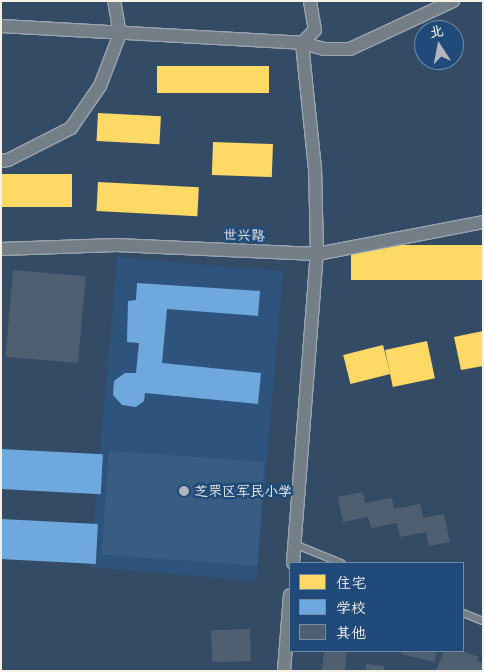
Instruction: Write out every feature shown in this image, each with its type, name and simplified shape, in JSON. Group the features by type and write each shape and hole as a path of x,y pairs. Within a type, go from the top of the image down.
{"street":[{"path":"1,161 8,160 72,128 100,86 120,34 114,1"},
{"path":"302,43 315,30 310,1"},
{"path":"1,26 302,43 324,49 350,49 453,1"},
{"path":"293,562 317,254 316,168 302,43"},
{"name":"世兴路","path":"1,248 116,245 317,254 483,222"},
{"path":"284,671 289,608"}],"lane":[{"path":"294,544 339,562"},
{"path":"464,613 483,621"}],"shaded area":[{"name":"芝罘区军民小学","path":"117,257 283,272 256,581 90,567"},
{"path":"109,451 265,462 257,566 102,555"}],"building: 住宅":[{"path":"157,66 269,66 269,93 157,93"},
{"path":"98,113 161,116 159,144 97,141"},
{"path":"213,142 273,144 272,177 212,175"},
{"path":"1,174 72,174 72,207 1,207"},
{"path":"98,182 199,187 197,216 96,211"},
{"path":"351,245 483,245 483,280 351,280"},
{"path":"483,331 483,366 461,370 454,337"},
{"path":"427,341 435,378 393,387 385,350"},
{"path":"383,345 390,374 350,384 343,355"}],"building: 学校":[{"path":"137,283 260,291 258,316 167,309 162,363 261,373 258,404 145,393 144,401 136,407 122,405 113,395 114,381 125,373 136,373 139,343 127,342 128,301 136,300"},
{"path":"1,449 103,454 101,494 1,489"},
{"path":"1,519 98,524 96,564 1,559"}],"building: 其他":[{"path":"13,270 86,276 78,363 5,357"},
{"path":"363,492 365,503 392,498 394,509 420,504 423,518 444,514 450,542 429,546 426,532 400,537 397,523 371,528 368,517 343,522 338,497"},
{"path":"250,629 251,661 212,662 211,630"},
{"path":"324,652 347,652 345,671 322,671"},
{"path":"402,652 437,652 434,662 401,654"},
{"path":"444,652 464,652 479,657 477,661 483,663 483,671 436,671"},
{"path":"366,664 384,666 384,671 366,671"}],"place":[{"name":"芝罘区军民小学","path":"184,491"}]}
